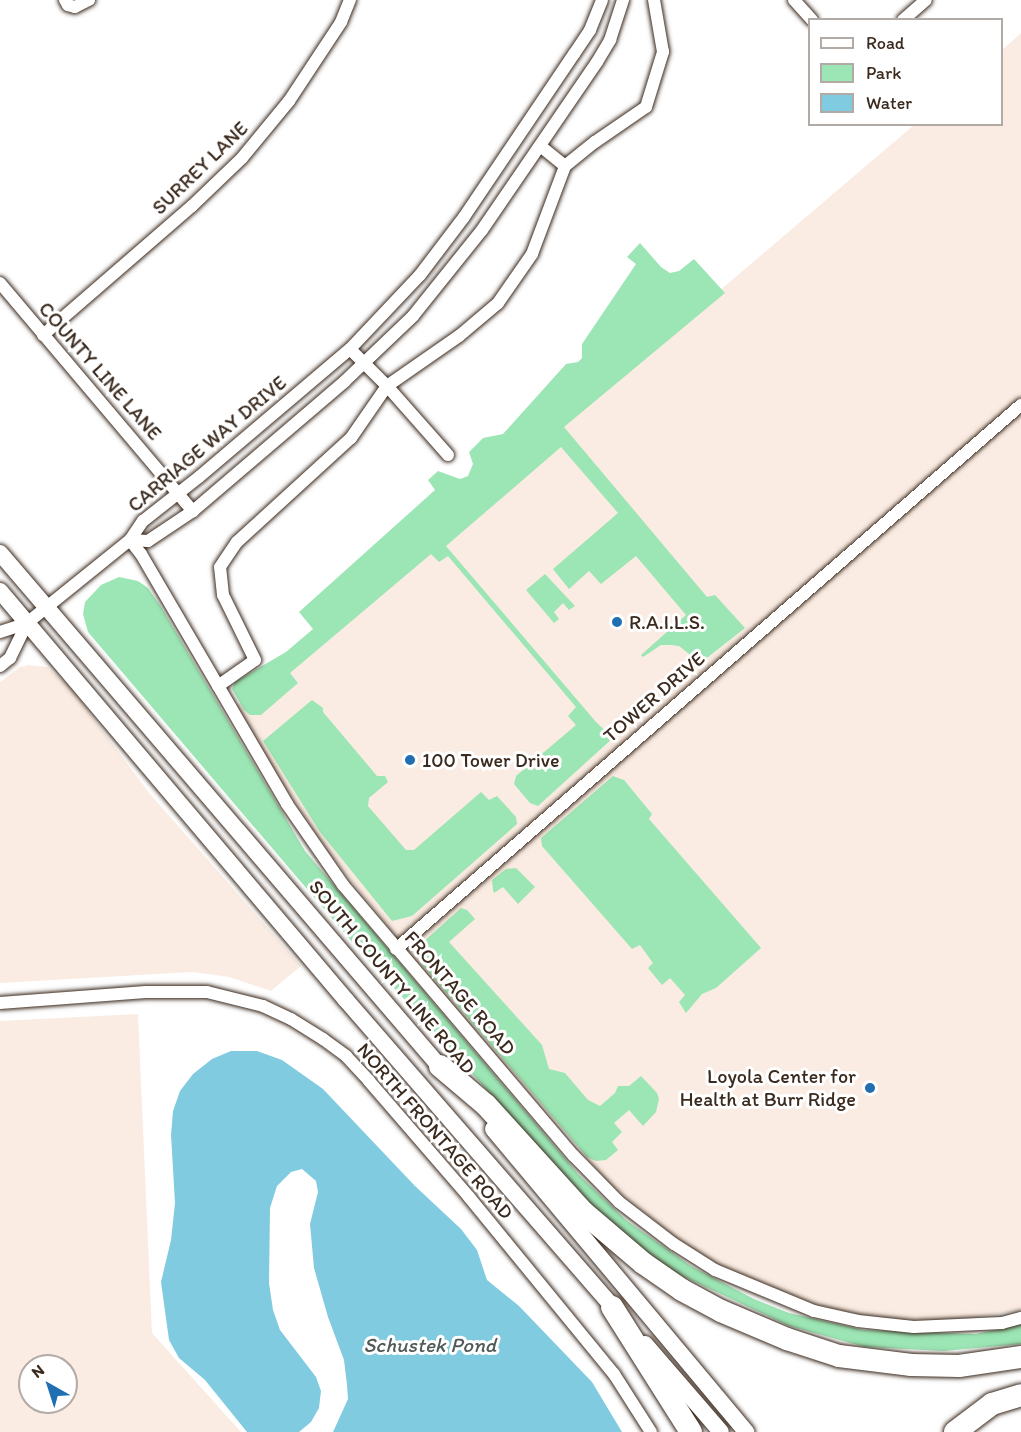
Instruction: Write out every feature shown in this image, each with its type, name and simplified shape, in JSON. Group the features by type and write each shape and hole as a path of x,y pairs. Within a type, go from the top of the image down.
{"highway":[{"path":"440,1066 486,1105 583,1212 643,1263 682,1290 721,1311 788,1340 839,1356 911,1365 959,1366 1021,1357"},
{"path":"612,1307 691,1432"},
{"path":"955,1432 992,1404 1021,1395"}],"main road":[{"name":"SOUTH COUNTY LINE ROAD","path":"0,553 440,1066 746,1432"},
{"path":"0,591 346,1000 721,1432"}],"street":[{"path":"65,0 75,7 89,0"},
{"name":"SURREY LANE","path":"43,335 192,206 242,158 289,100 341,22 350,0"},
{"name":"CARRIAGE WAY DRIVE","path":"130,540 143,521 350,349 420,275 464,217 590,30 602,0"},
{"name":"CARRIAGE WAY DRIVE","path":"130,540 148,541 193,511 365,363 436,288 482,230 584,82 610,40 623,0"},
{"path":"218,686 255,660 223,595 220,567 237,542 351,438 387,386 459,336 498,303 532,254 565,166 646,107 663,52 654,0"},
{"path":"794,0 810,18"},
{"path":"905,18 926,0"},
{"path":"564,69 584,82"},
{"path":"540,146 565,166"},
{"path":"420,275 436,288"},
{"name":"COUNTY LINE LANE","path":"0,283 193,511"},
{"path":"350,349 387,386 448,455"},
{"name":"TOWER DRIVE","path":"396,948 1021,405"},
{"path":"0,666 10,658 27,623 45,606 130,540"},
{"name":"FRONTAGE ROAD","path":"130,540 141,554 286,804 343,885 596,1180 646,1224 715,1270 814,1311 858,1321 914,1327 1002,1323 1021,1318"},
{"path":"0,632 27,623"},
{"name":"NORTH FRONTAGE ROAD","path":"0,1003 146,992 207,992 263,1006 291,1019 323,1039 346,1056 469,1197 615,1374 651,1432"}],"shaded area":[{"path":"1021,33 1021,1310 951,1321 900,1320 850,1313 799,1300 758,1284 714,1262 674,1237 610,1184 422,969 328,852 275,772 237,706 280,665 913,126 1003,126 1003,49"},
{"path":"28,665 47,667 69,686 150,794 301,966 271,991 229,977 193,972 0,983 0,682 20,667"},
{"path":"138,1014 152,1333 241,1432 0,1432 0,1021"}],"green space":[{"path":"640,243 661,267 670,273 679,271 694,259 725,293 564,427 707,597 715,595 745,628 703,661 698,661 679,646 671,645 661,645 643,657 641,655 686,615 636,556 601,584 589,571 569,589 553,569 618,513 561,447 446,546 596,722 613,738 538,806 530,803 514,784 516,776 576,725 568,716 576,707 448,556 439,562 431,554 290,673 298,683 261,715 250,715 244,710 232,689 235,682 286,652 313,629 299,612 435,490 428,480 438,471 460,479 468,476 473,464 469,452 483,438 503,434 566,364 578,362 582,358 582,344 636,264 627,257"},
{"path":"545,574 575,606 569,610 563,603 554,612 559,619 554,623 526,590"},
{"path":"119,577 138,581 148,588 160,605 305,851 579,1175 626,1220 691,1266 754,1299 789,1313 864,1330 976,1334 1021,1324 1021,1344 944,1351 865,1347 789,1326 661,1266 591,1204 353,943 88,632 83,614 85,602 101,585"},
{"path":"312,700 323,708 323,712 377,776 385,776 388,782 369,798 368,806 406,850 414,850 481,792 489,800 497,796 516,817 517,824 412,916 392,921 320,832 263,741"},
{"path":"613,776 624,780 652,814 649,819 761,948 716,988 702,994 686,1013 679,1002 685,995 670,978 662,985 648,968 653,963 640,945 632,949 542,846 541,838"},
{"path":"516,868 535,887 518,904 503,887 494,893 492,880 506,869"},
{"path":"461,908 467,910 475,919 449,942 542,1045 549,1069 565,1073 588,1100 600,1106 615,1093 618,1086 629,1086 641,1076 657,1093 659,1099 656,1112 643,1126 629,1110 614,1123 622,1132 612,1142 618,1150 606,1160 596,1161 587,1157 420,962 422,943"}],"water":[{"name":"Schustek Pond","path":"231,1051 257,1051 282,1060 323,1089 415,1186 461,1229 477,1250 487,1280 519,1306 592,1382 622,1432 333,1432 348,1399 347,1385 344,1360 328,1317 314,1268 310,1224 318,1192 316,1181 302,1169 291,1172 277,1186 270,1208 269,1283 273,1310 280,1330 316,1377 321,1391 319,1408 311,1422 299,1432 247,1432 205,1380 179,1358 169,1340 161,1282 171,1240 175,1203 171,1135 173,1111 180,1091 193,1074 212,1059"}],"place":[{"name":"R.A.I.L.S.","path":"617,622"},
{"name":"100 Tower Drive","path":"410,760"},
{"name":"Loyola Center for Health at Burr Ridge","path":"870,1088"}]}
